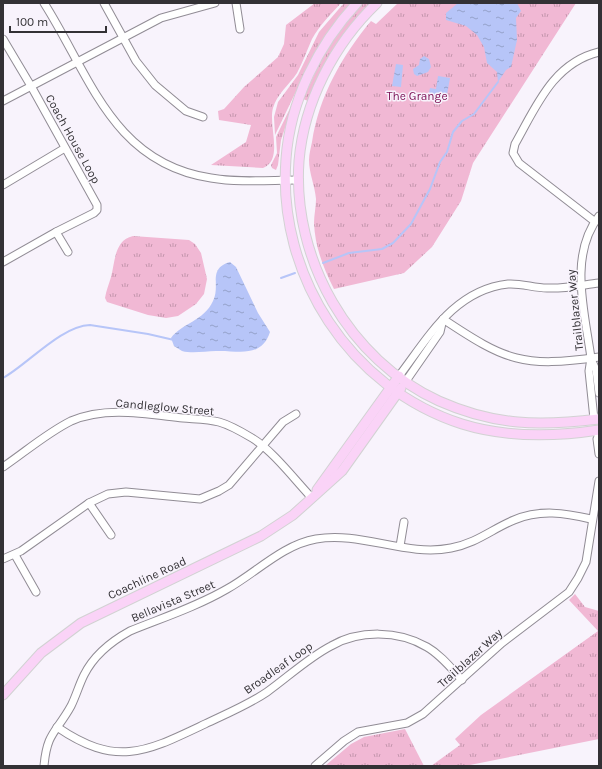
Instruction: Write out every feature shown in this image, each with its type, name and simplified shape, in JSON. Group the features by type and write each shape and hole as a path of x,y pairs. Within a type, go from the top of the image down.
{"main road":[{"path":"357,3 327,41 304,85 290,133 286,158 285,180 294,243 311,293 346,347 370,371 394,390 416,404 462,424 496,432 549,436 599,430"},
{"path":"377,3 364,15 339,49 317,90 304,130 299,180 307,240 324,287 341,316 361,343 402,378 438,400 493,419 534,424 560,424 597,419"},
{"name":"Coachline Road","path":"3,695 41,653 81,623 261,536 293,515 342,471 402,378"}],"street":[{"path":"44,3 99,101 116,124 136,144 161,161 185,172 211,178 299,180"},
{"path":"104,3 136,61 155,85 186,111 203,117"},
{"path":"3,100 187,6 215,3"},
{"path":"236,3 240,29"},
{"name":"Coach House Loop","path":"3,39 31,86 97,205 98,210 94,214 56,232 3,262"},
{"path":"597,219 519,163 513,153 515,144 556,76 580,58 599,52"},
{"path":"3,185 65,148"},
{"name":"Trailblazer Way","path":"597,219 583,249 581,271 591,358 596,370 599,393"},
{"path":"56,232 68,252"},
{"path":"402,378 440,332 443,319 467,299 497,286 520,284 557,288 599,283"},
{"path":"443,319 488,348 518,359 543,362 599,357"},
{"name":"Trailblazer Way","path":"591,358 589,371 597,419"},
{"name":"Candleglow Street","path":"3,467 56,430 72,421 91,415 122,412 219,422 253,439 262,446 312,498"},
{"path":"3,559 15,555 89,503 108,494 126,492 200,499 219,491 229,485 283,422 296,414"},
{"path":"599,434 597,439 599,454"},
{"name":"Trailblazer Way","path":"315,766 344,741 358,732 407,723 419,717 514,633 569,592 586,562 591,519 599,481"},
{"path":"89,503 111,535"},
{"name":"Trailblazer Way","path":"591,519 599,504"},
{"name":"Bellavista Street","path":"44,766 48,740 71,706 84,675 92,662 110,643 130,631 215,596 284,551 301,543 329,537 341,537 436,550 466,545 514,520 534,514 568,514 591,519"},
{"path":"400,546 404,522"},
{"path":"15,555 36,592"},
{"name":"Broadleaf Loop","path":"57,727 88,745 102,750 128,753 154,747 257,699 330,646 361,635 389,635 413,640 436,653 462,680"}],"green space":[{"path":"315,3 341,3 325,20 315,34 297,73 280,94 275,103 272,115 274,142 273,158 269,164 263,168 211,165 246,142 251,125 219,120 218,111 224,109 244,87 278,57 284,44 286,25"},
{"path":"344,3 351,3 317,48 275,135 274,117 278,102 298,75 319,32"},
{"path":"361,3 370,3 350,25 333,49 319,74 308,101 303,99 325,51"},
{"name":"The Grange","path":"398,3 576,3 473,163 461,201 432,247 404,273 334,289 320,257 315,232 314,220 316,199 309,160 315,125 333,77 360,34 371,21 376,24"},
{"path":"295,98 281,140 276,170 272,168 271,165 277,153 276,137"},
{"path":"133,236 189,240 195,244 201,253 207,279 204,294 196,304 178,316 166,318 148,315 107,302 105,295 111,277 116,253 122,242"},
{"path":"575,594 585,607 599,611 599,739 465,766 431,766 460,745 455,739 481,715 598,631 569,600"},
{"path":"405,729 424,766 326,765 351,744 364,737"}],"water":[{"path":"458,3 517,3 521,11 516,18 517,40 511,67 506,70 498,82 497,72 487,63 484,47 477,35 466,26 446,20 446,13"},
{"path":"424,56 429,59 431,67 428,72 417,76 414,74 413,69 419,65 420,59"},
{"path":"396,64 403,65 401,87 392,86"},
{"path":"438,76 450,78 446,100 428,97 430,88 436,89"},
{"path":"230,262 236,267 258,313 270,332 266,341 255,350 240,352 182,351 174,346 171,338 181,329 199,318 209,308 215,295 217,273 223,265"}],"waterway":[{"path":"323,263 349,253 382,249 393,243 411,224 430,189 440,162 447,152 453,132 462,121 474,114 498,82"},
{"path":"281,278 295,273"},
{"path":"3,378 56,339 79,327 90,325 148,334 174,340"}]}
